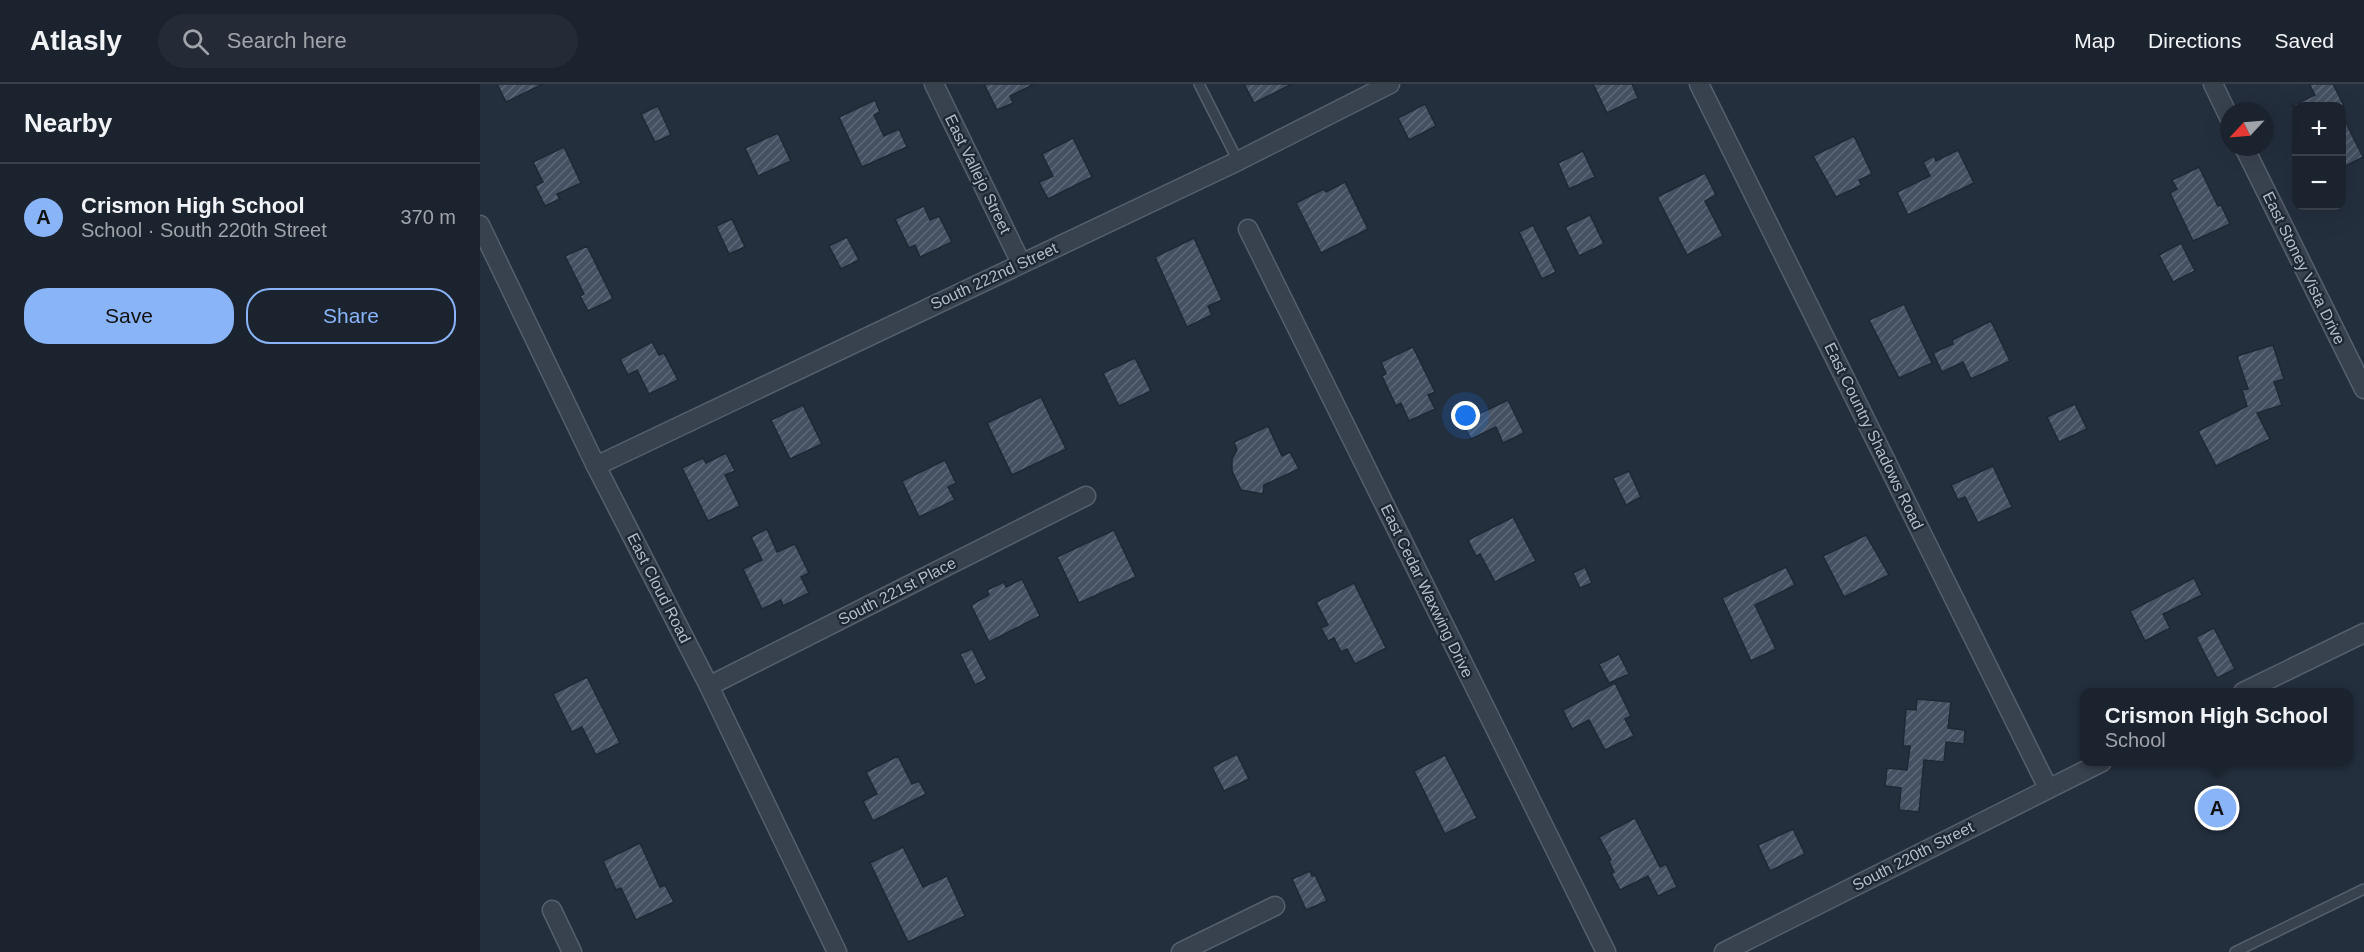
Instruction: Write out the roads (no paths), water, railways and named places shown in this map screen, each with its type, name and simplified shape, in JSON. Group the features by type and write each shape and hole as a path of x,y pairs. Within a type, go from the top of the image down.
{"street":[{"name":"East Vallejo Street","path":"934,84 1021,263"},
{"name":"South 222nd Street","path":"596,466 1238,161 1390,84"},
{"name":"East Country Shadows Road","path":"1699,84 2048,788"},
{"path":"2213,84 2222,102"},
{"name":"East Stoney Vista Drive","path":"2248,156 2364,389"},
{"name":"East Cloud Road","path":"480,225 596,466 709,686 837,952"},
{"name":"East Cedar Waxwing Drive","path":"1248,229 1606,952"},
{"name":"South 221st Place","path":"709,686 1086,496"},
{"path":"2253,688 2364,633"},
{"name":"South 220th Street","path":"1724,952 2094,766"},
{"path":"1181,952 1275,906"},
{"path":"552,910 572,952"}],"lane":[{"path":"1199,84 1238,161"},
{"path":"2235,952 2364,889"}],"place":[{"name":"Crismon High School","path":"2217,808"}]}
